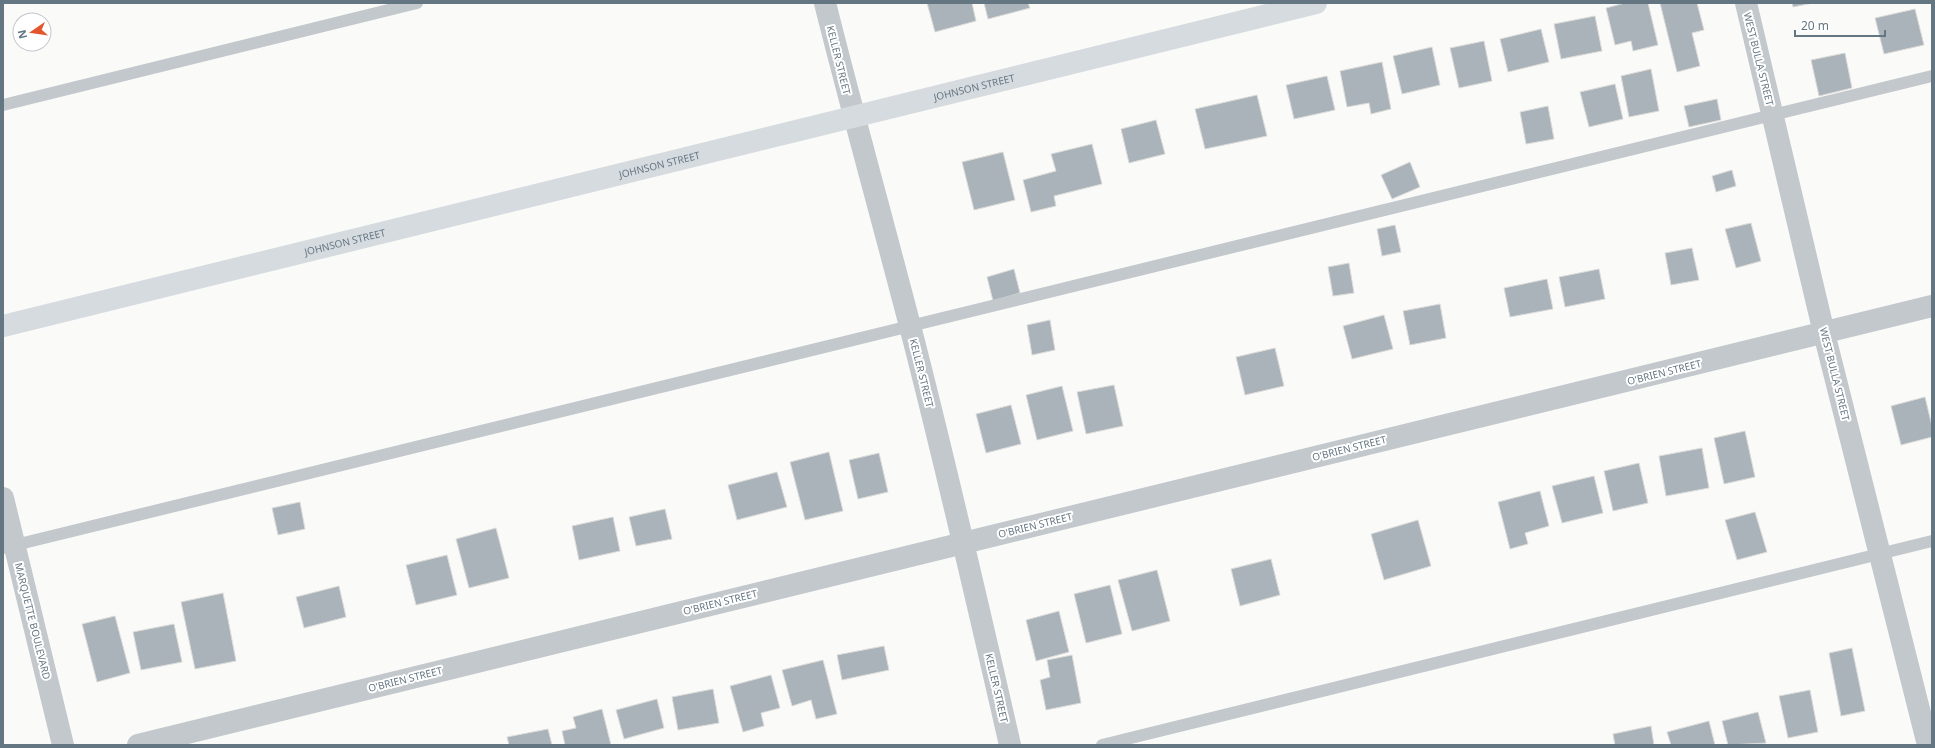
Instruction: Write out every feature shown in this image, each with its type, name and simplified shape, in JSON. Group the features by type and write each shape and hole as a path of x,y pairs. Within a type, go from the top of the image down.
{"street":[{"name":"KELLER STREET","path":"825,3 853,116 910,326 963,542 1010,745"},
{"name":"JOHNSON STREET","path":"3,326 1316,3"},
{"name":"WEST BULLA STREET","path":"1746,3 1824,333 1928,745"},
{"name":"O'BRIEN STREET","path":"138,745 1932,306"},
{"name":"MARQUETTE BOULEVARD","path":"3,498 9,547 64,745"}],"lane":[{"path":"3,105 417,3"},
{"path":"9,547 1932,76"},
{"path":"1102,745 1932,541"}],"building":[{"path":"927,3 972,3 976,21 935,32"},
{"path":"984,3 1028,3 1030,8 988,19"},
{"path":"1625,3 1648,3 1658,45 1633,51 1631,41 1615,45 1606,8"},
{"path":"1660,3 1697,3 1704,30 1692,33 1700,66 1677,72"},
{"path":"1792,3 1813,3 1793,7"},
{"path":"1915,9 1924,45 1884,54 1875,18"},
{"path":"1595,16 1602,51 1561,59 1554,24"},
{"path":"1541,29 1549,62 1508,72 1500,39"},
{"path":"1484,41 1492,81 1459,88 1450,48"},
{"path":"1432,47 1440,85 1402,94 1393,56"},
{"path":"1845,53 1852,88 1819,96 1811,60"},
{"path":"1382,62 1391,109 1371,114 1369,103 1347,107 1340,71"},
{"path":"1651,69 1659,111 1629,117 1621,76"},
{"path":"1327,76 1335,110 1294,119 1286,85"},
{"path":"1615,84 1623,119 1589,127 1580,92"},
{"path":"1257,95 1267,136 1205,149 1195,109"},
{"path":"1717,99 1721,120 1689,127 1684,106"},
{"path":"1548,106 1554,139 1526,144 1520,112"},
{"path":"1156,120 1165,154 1129,163 1121,129"},
{"path":"1092,144 1102,184 1054,196 1056,206 1031,212 1023,180 1056,171 1051,154"},
{"path":"1003,152 1015,200 974,210 962,162"},
{"path":"1410,162 1420,187 1392,199 1381,175"},
{"path":"1732,170 1736,186 1716,192 1712,176"},
{"path":"1751,223 1761,261 1736,268 1725,229"},
{"path":"1395,225 1401,252 1382,256 1377,229"},
{"path":"1692,248 1699,280 1671,285 1665,253"},
{"path":"1349,263 1354,293 1333,296 1328,267"},
{"path":"1014,269 1020,293 993,301 987,277"},
{"path":"1599,269 1605,299 1565,307 1559,277"},
{"path":"1547,279 1553,309 1510,317 1504,288"},
{"path":"1440,304 1446,338 1410,345 1403,311"},
{"path":"1384,315 1393,349 1352,359 1343,326"},
{"path":"1050,320 1055,350 1032,355 1027,325"},
{"path":"1275,348 1284,386 1245,395 1236,357"},
{"path":"1114,385 1123,426 1086,434 1077,392"},
{"path":"1062,386 1073,431 1037,440 1026,395"},
{"path":"1925,397 1932,426 1932,437 1901,445 1891,406"},
{"path":"1011,405 1021,444 986,453 976,414"},
{"path":"1745,431 1755,477 1724,484 1714,438"},
{"path":"1702,448 1709,488 1666,496 1659,456"},
{"path":"829,452 843,511 805,520 790,462"},
{"path":"879,453 888,492 858,499 849,460"},
{"path":"1639,463 1648,503 1613,511 1604,471"},
{"path":"777,472 787,507 737,520 728,485"},
{"path":"1594,476 1603,513 1562,523 1552,486"},
{"path":"1540,491 1549,526 1525,533 1528,544 1510,549 1498,502"},
{"path":"300,502 305,529 278,535 272,508"},
{"path":"665,509 672,539 636,546 629,517"},
{"path":"1755,512 1767,552 1737,560 1725,520"},
{"path":"613,517 620,551 579,560 572,526"},
{"path":"1418,520 1431,566 1384,580 1371,534"},
{"path":"496,528 509,578 469,588 456,539"},
{"path":"447,555 457,595 416,605 406,565"},
{"path":"1271,559 1280,595 1240,606 1231,569"},
{"path":"1157,570 1170,621 1132,631 1118,580"},
{"path":"1110,585 1122,634 1086,643 1074,594"},
{"path":"339,586 346,617 304,628 296,597"},
{"path":"223,593 236,661 195,669 181,602"},
{"path":"1059,611 1069,652 1036,661 1026,620"},
{"path":"115,616 130,673 97,682 82,624"},
{"path":"174,624 182,662 141,670 133,632"},
{"path":"884,646 889,670 842,680 837,655"},
{"path":"1852,648 1865,711 1841,716 1829,653"},
{"path":"1072,655 1081,703 1046,710 1040,680 1050,677 1047,660"},
{"path":"823,660 837,714 816,719 811,700 792,706 782,670"},
{"path":"771,675 780,708 761,713 764,726 743,732 730,686"},
{"path":"713,689 719,723 678,730 672,697"},
{"path":"1810,690 1818,732 1788,738 1779,696"},
{"path":"657,699 664,728 624,739 616,710"},
{"path":"602,709 611,745 565,745 562,731 576,728 573,717"},
{"path":"1758,712 1766,743 1728,745 1722,721"},
{"path":"1709,721 1715,745 1671,745 1667,732"},
{"path":"1651,726 1654,745 1615,745 1613,734"},
{"path":"548,729 552,745 509,745 507,737"}]}
